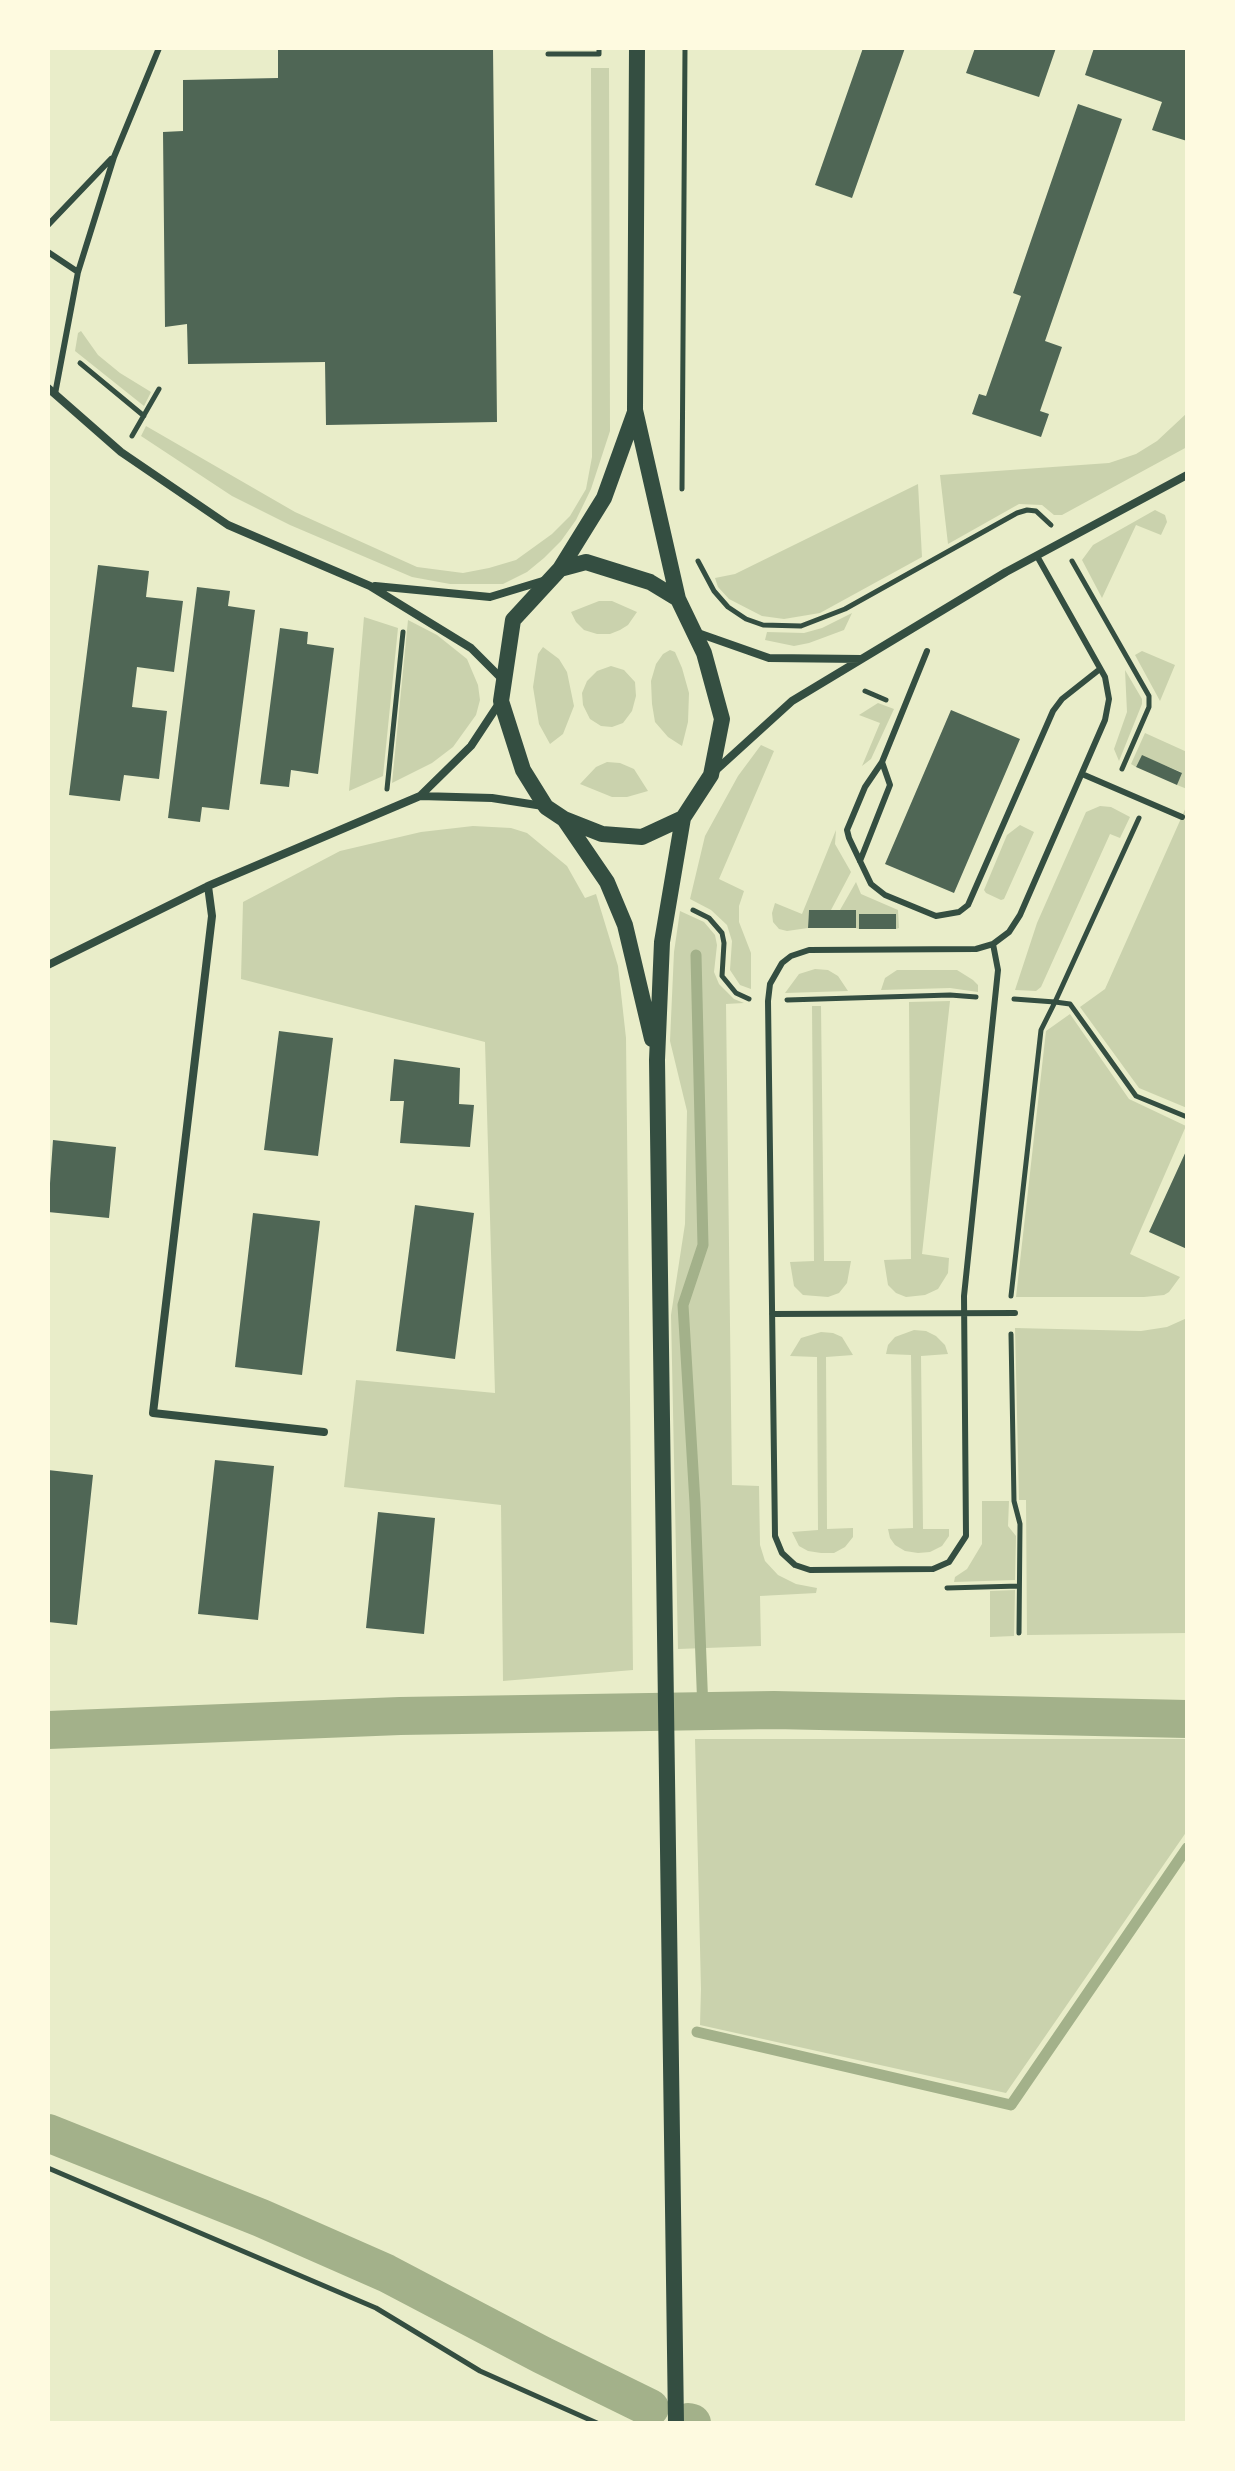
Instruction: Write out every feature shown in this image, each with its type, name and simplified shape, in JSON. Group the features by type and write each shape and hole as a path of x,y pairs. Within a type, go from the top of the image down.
{"main road":[{"path":"637,48 635,410 678,599 704,653 722,719 711,775 683,818 662,942 657,1060 676,2423"},
{"path":"635,410 604,498 553,575 513,620 501,701 523,770 546,807 564,819 602,834 642,837 683,818"},
{"path":"553,575 586,562 650,582 678,599"},
{"path":"564,819 607,882 625,925 657,1060"}],"street":[{"path":"51,391 121,452 228,525 370,586 471,648 503,680"},
{"path":"711,775 792,701 1037,556 1187,475"},
{"path":"370,586 490,597 553,575"},
{"path":"694,632 769,658 861,659"},
{"path":"48,965 208,886 420,796 471,746 501,701"},
{"path":"420,796 492,798 546,807"},
{"path":"208,886 212,916 153,1413 324,1432"}],"lane":[{"path":"51,391 78,272 114,157 159,48"},
{"path":"48,225 114,157"},
{"path":"48,252 78,272"},
{"path":"993,944 998,970 964,1313 966,1536 949,1562 933,1569 810,1570 795,1565 782,1553 775,1536 768,1001 774,974 791,956 809,950 976,949 993,944 1009,932 1020,915 1105,720 1109,699 1105,677 1037,556"},
{"path":"927,651 882,762 865,787 847,830 871,884 877,890 936,916 950,916 968,905 1053,711 1062,699 1100,669"},
{"path":"860,861 890,785 882,762"},
{"path":"1082,774 1182,817"},
{"path":"772,1314 1015,1313"}],"path":[{"path":"548,54 599,54 599,48"},
{"path":"682,491 685,48"},
{"path":"62,349 144,416"},
{"path":"121,452 159,389"},
{"path":"695,554 714,591 728,607 746,619 782,628 801,626 845,609 1017,513 1027,510 1044,516 1149,696 1149,707 1113,788"},
{"path":"385,810 406,607"},
{"path":"1055,1002 1070,1004 1136,1096 1187,1117"},
{"path":"933,1569 933,1588 1019,1586"},
{"path":"48,2168 376,2308 480,2371 597,2423"}],"green space":[{"path":"591,68 609,68 610,431 591,489 576,520 561,541 527,572 503,584 450,584 412,577 290,525 232,496 141,436 146,426 295,512 417,567 463,573 489,568 516,560 552,534 570,516 586,489 592,457"},
{"path":"81,331 98,355 151,392 144,406 75,351"},
{"path":"1187,413 1187,447 1062,515 1054,515 1042,505 1019,504 948,544 940,475 1109,463 1136,454 1157,441"},
{"path":"918,484 922,557 820,613 784,619 762,616 729,599 718,587 715,578 735,574"},
{"path":"1155,510 1165,515 1167,522 1161,535 1136,525 1102,598 1082,560 1093,545"},
{"path":"599,601 612,601 637,612 628,625 610,634 584,630 571,612"},
{"path":"852,613 844,630 809,643 794,646 765,640 767,632 804,633"},
{"path":"364,617 398,628 383,776 349,791"},
{"path":"408,620 437,635 467,659 478,685 480,700 476,715 453,747 432,763 392,783"},
{"path":"543,647 559,659 567,672 574,706 563,734 550,744 539,724 533,687 538,654"},
{"path":"670,650 675,652 689,693 688,722 682,746 668,737 655,722 652,704 651,681 656,664"},
{"path":"1142,651 1175,665 1160,701 1135,655"},
{"path":"611,666 624,670 635,682 636,696 632,711 623,723 612,727 601,726 590,719 583,705 582,693 587,681 597,671"},
{"path":"1125,670 1142,704 1119,761 1114,749 1127,712"},
{"path":"878,703 894,709 871,759 862,766 880,723 859,715"},
{"path":"1145,733 1187,752 1187,789 1177,785 1181,772 1142,756 1136,767 1131,764"},
{"path":"761,745 774,751 719,879 744,891 739,906 739,922 751,953 751,989 740,985 730,970 732,941 727,925 711,910 690,899 705,836 738,776"},
{"path":"607,762 634,769 648,791 627,797 612,797 580,784 596,767"},
{"path":"1187,805 1187,1108 1139,1088 1080,1007 1105,989"},
{"path":"1100,806 1111,807 1130,817 1120,838 1110,834 1041,987 1036,991 1015,990 1037,923 1086,812"},
{"path":"1020,825 1034,832 1001,900 984,890 1007,835"},
{"path":"473,826 511,828 527,833 567,866 585,898 596,894 618,966 626,1038 633,1670 503,1681 501,1505 344,1487 356,1380 495,1393 485,1042 241,979 243,902 340,851 421,832"},
{"path":"836,830 835,844 851,872 831,910 809,910 808,928 779,929 773,922 775,903 802,914"},
{"path":"856,882 861,894 898,910 899,928 896,929 896,914 860,914 859,929 856,928 856,910 840,910"},
{"path":"680,911 704,922 715,935 714,972 719,984 734,999 744,1003 726,1004 732,1485 759,1486 760,1545 765,1561 778,1575 796,1584 817,1588 816,1593 760,1596 761,1646 678,1649 671,1315 685,1224 687,1111 670,1041 674,952"},
{"path":"815,969 828,970 838,976 848,991 785,993 799,974"},
{"path":"897,970 957,970 978,985 978,992 950,988 881,990 885,978"},
{"path":"950,1001 922,1254 949,1258 948,1273 938,1289 925,1295 906,1297 888,1285 884,1260 911,1259 909,1002"},
{"path":"812,1006 821,1006 824,1261 851,1261 847,1283 839,1293 828,1297 803,1295 794,1286 790,1262 814,1261"},
{"path":"1070,1014 1129,1099 1186,1126 1130,1254 1180,1277 1164,1295 1016,1297 1046,1031"},
{"path":"1187,1318 1187,1633 1027,1635 1026,1500 1019,1500 1015,1328 1141,1331 1167,1327"},
{"path":"914,1330 936,1336 945,1345 948,1354 921,1356 923,1529 949,1529 949,1536 942,1546 918,1553 895,1545 888,1529 913,1528 911,1355 886,1354 888,1345 895,1337"},
{"path":"821,1332 842,1337 853,1355 826,1357 827,1529 853,1528 853,1537 845,1547 834,1553 808,1551 799,1546 792,1532 818,1530 817,1357 790,1356 801,1338"},
{"path":"982,1501 1009,1501 1008,1526 1016,1536 1015,1580 954,1582 955,1577 967,1569 982,1544"},
{"path":"1015,1590 1014,1636 990,1637 990,1591"},
{"path":"695,1739 1187,1739 1187,1831 1006,2093 700,2025"}],"building":[{"path":"278,48 493,48 497,422 326,425 325,362 188,364 187,324 165,327 163,132 183,131 183,80 278,78"},
{"path":"863,48 905,48 852,198 815,185"},
{"path":"975,48 1056,48 1039,97 966,73"},
{"path":"1094,48 1187,48 1187,141 1152,130 1162,102 1085,75"},
{"path":"1078,104 1122,119 1045,341 1062,347 1040,411 1049,414 1041,437 972,414 979,394 986,396 1021,296 1013,293"},
{"path":"98,565 149,571 146,597 183,601 174,672 137,667 132,707 167,711 159,779 124,775 120,801 69,795"},
{"path":"197,587 230,591 228,606 255,610 229,810 202,807 200,822 168,818"},
{"path":"280,628 308,632 307,644 334,648 318,774 291,770 289,787 260,784"},
{"path":"951,710 1020,739 954,893 885,864"},
{"path":"1142,755 1182,773 1177,785 1136,767"},
{"path":"809,910 856,910 856,928 808,928"},
{"path":"859,914 896,914 896,929 859,929"},
{"path":"279,1031 333,1038 318,1156 264,1150"},
{"path":"394,1059 460,1068 459,1104 474,1105 470,1147 400,1143 404,1101 390,1101"},
{"path":"53,1140 116,1147 109,1218 48,1212"},
{"path":"1187,1149 1187,1249 1149,1232"},
{"path":"415,1205 474,1213 455,1359 396,1351"},
{"path":"253,1213 320,1221 302,1375 235,1367"},
{"path":"215,1460 274,1466 258,1620 198,1614"},
{"path":"48,1470 93,1475 77,1625 48,1622"},
{"path":"378,1512 435,1518 424,1634 366,1628"}],"waterway":[{"path":"696,955 703,1245 683,1305 703,1711"},
{"path":"48,1730 400,1716 774,1710 1187,1719"},
{"path":"697,2032 1011,2105 1187,1848"},
{"path":"48,2133 261,2218 386,2273 650,2408"},
{"path":"688,2422 692,2423"}]}
